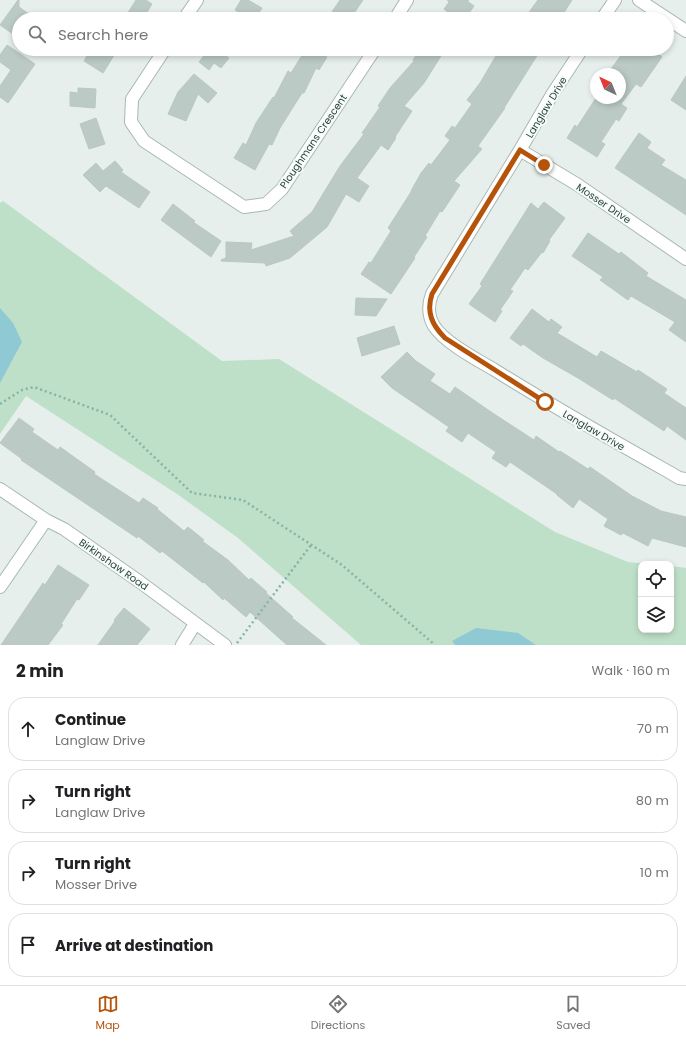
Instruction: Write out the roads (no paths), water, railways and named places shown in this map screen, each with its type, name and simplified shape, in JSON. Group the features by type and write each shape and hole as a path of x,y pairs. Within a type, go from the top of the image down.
{"street":[{"path":"189,12 197,0"},
{"path":"399,12 407,0"},
{"path":"606,12 614,0"},
{"path":"639,0 657,12"},
{"path":"674,23 686,31"},
{"name":"Ploughmans Crescent","path":"160,56 132,99 131,122 144,141 244,207 266,204 282,189 370,56"},
{"name":"Langlaw Drive","path":"577,56 553,93 432,294 429,309 431,319 434,326 445,338 545,402 669,472 680,478 686,479"},
{"name":"Mosser Drive","path":"520,150 578,185 686,259"},
{"name":"Birkinshaw Road","path":"0,488 46,520 64,529 128,573 225,645"},
{"path":"0,587 46,520"},
{"path":"182,645 195,624"}],"water":[{"path":"0,308 13,323 22,342 0,383"},
{"path":"476,628 518,633 536,645 455,645 452,641"}]}
